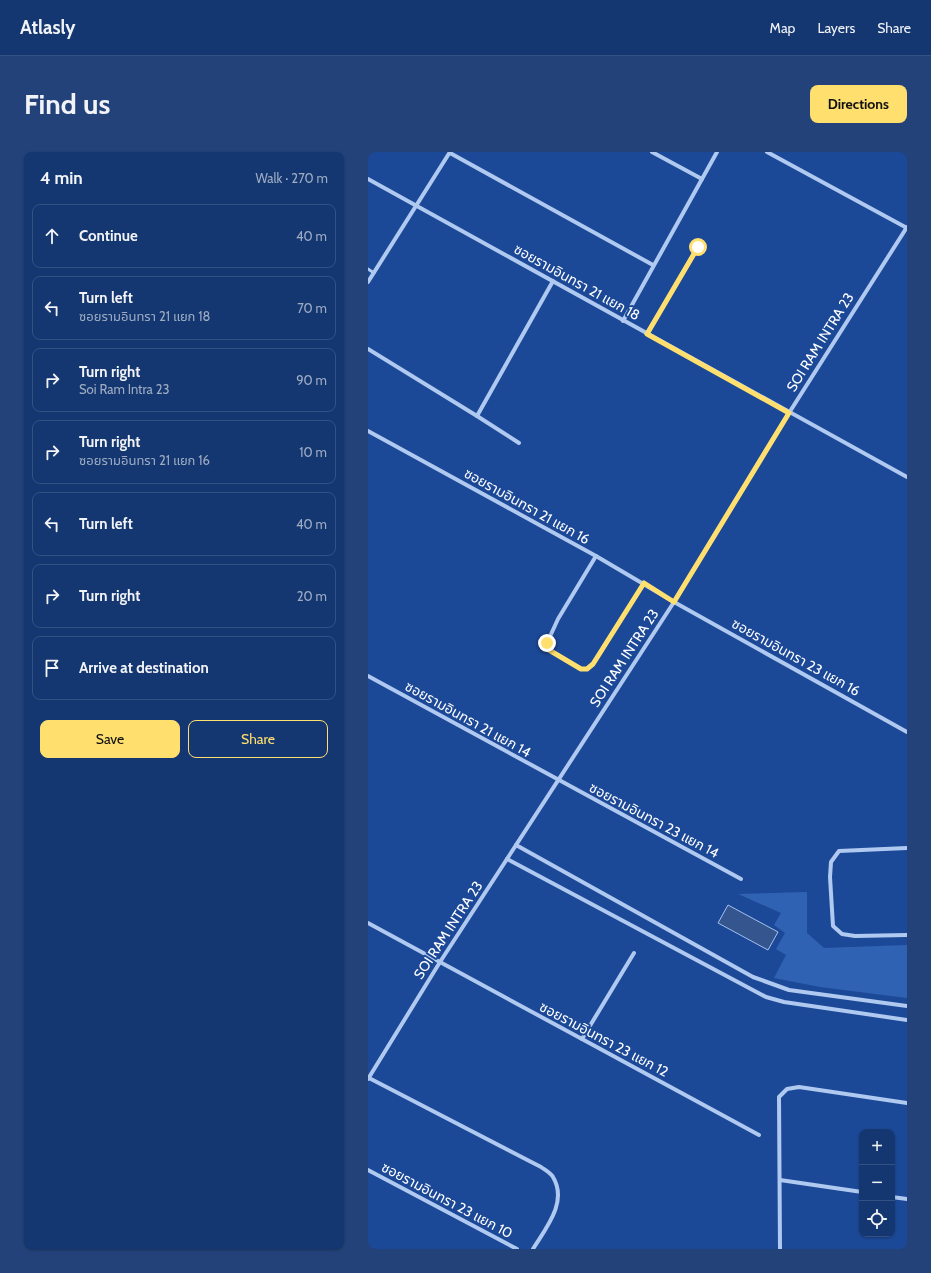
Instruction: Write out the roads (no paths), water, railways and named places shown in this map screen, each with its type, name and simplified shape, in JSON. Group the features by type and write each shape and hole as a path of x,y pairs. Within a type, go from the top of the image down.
{"street":[{"path":"368,282 450,152 653,265"},
{"path":"652,152 702,179"},
{"path":"623,321 717,152"},
{"path":"767,152 907,227"},
{"name":"ซอยรามอินทรา 21 แยก 18","path":"368,179 907,477"},
{"name":"SOI RAM INTRA 23","path":"368,1078 440,962 557,780 674,602 789,413 907,227"},
{"path":"647,334 698,247"},
{"path":"477,416 553,281"},
{"path":"368,349 519,443"},
{"name":"ซอยรามอินทรา 21 แยก 16","path":"368,431 596,556 674,602"},
{"path":"596,556 558,619 547,643 549,650 581,669 587,669 593,664 644,583"},
{"name":"ซอยรามอินทรา 23 แยก 16","path":"674,602 907,732"},
{"name":"ซอยรามอินทรา 21 แยก 14","path":"368,676 557,780"},
{"name":"ซอยรามอินทรา 23 แยก 14","path":"557,780 741,879"},
{"path":"516,845 758,980 789,990 907,1006"},
{"path":"907,848 839,851 831,862 830,877 833,926 842,934 854,936 907,935"},
{"path":"507,859 766,997 784,1002 907,1020"},
{"name":"ซอยรามอินทรา 23 แยก 12","path":"368,922 758,1135"},
{"path":"582,1039 634,953"},
{"path":"368,1078 541,1167 553,1176 559,1203 550,1222 533,1249"},
{"path":"780,1249 779,1097 787,1089 799,1087 907,1103"},
{"name":"ซอยรามอินทรา 23 แยก 10","path":"368,1170 517,1249"},
{"path":"780,1180 859,1192"},
{"path":"895,1197 907,1199"}],"lane":[{"path":"368,269 374,273"}]}
